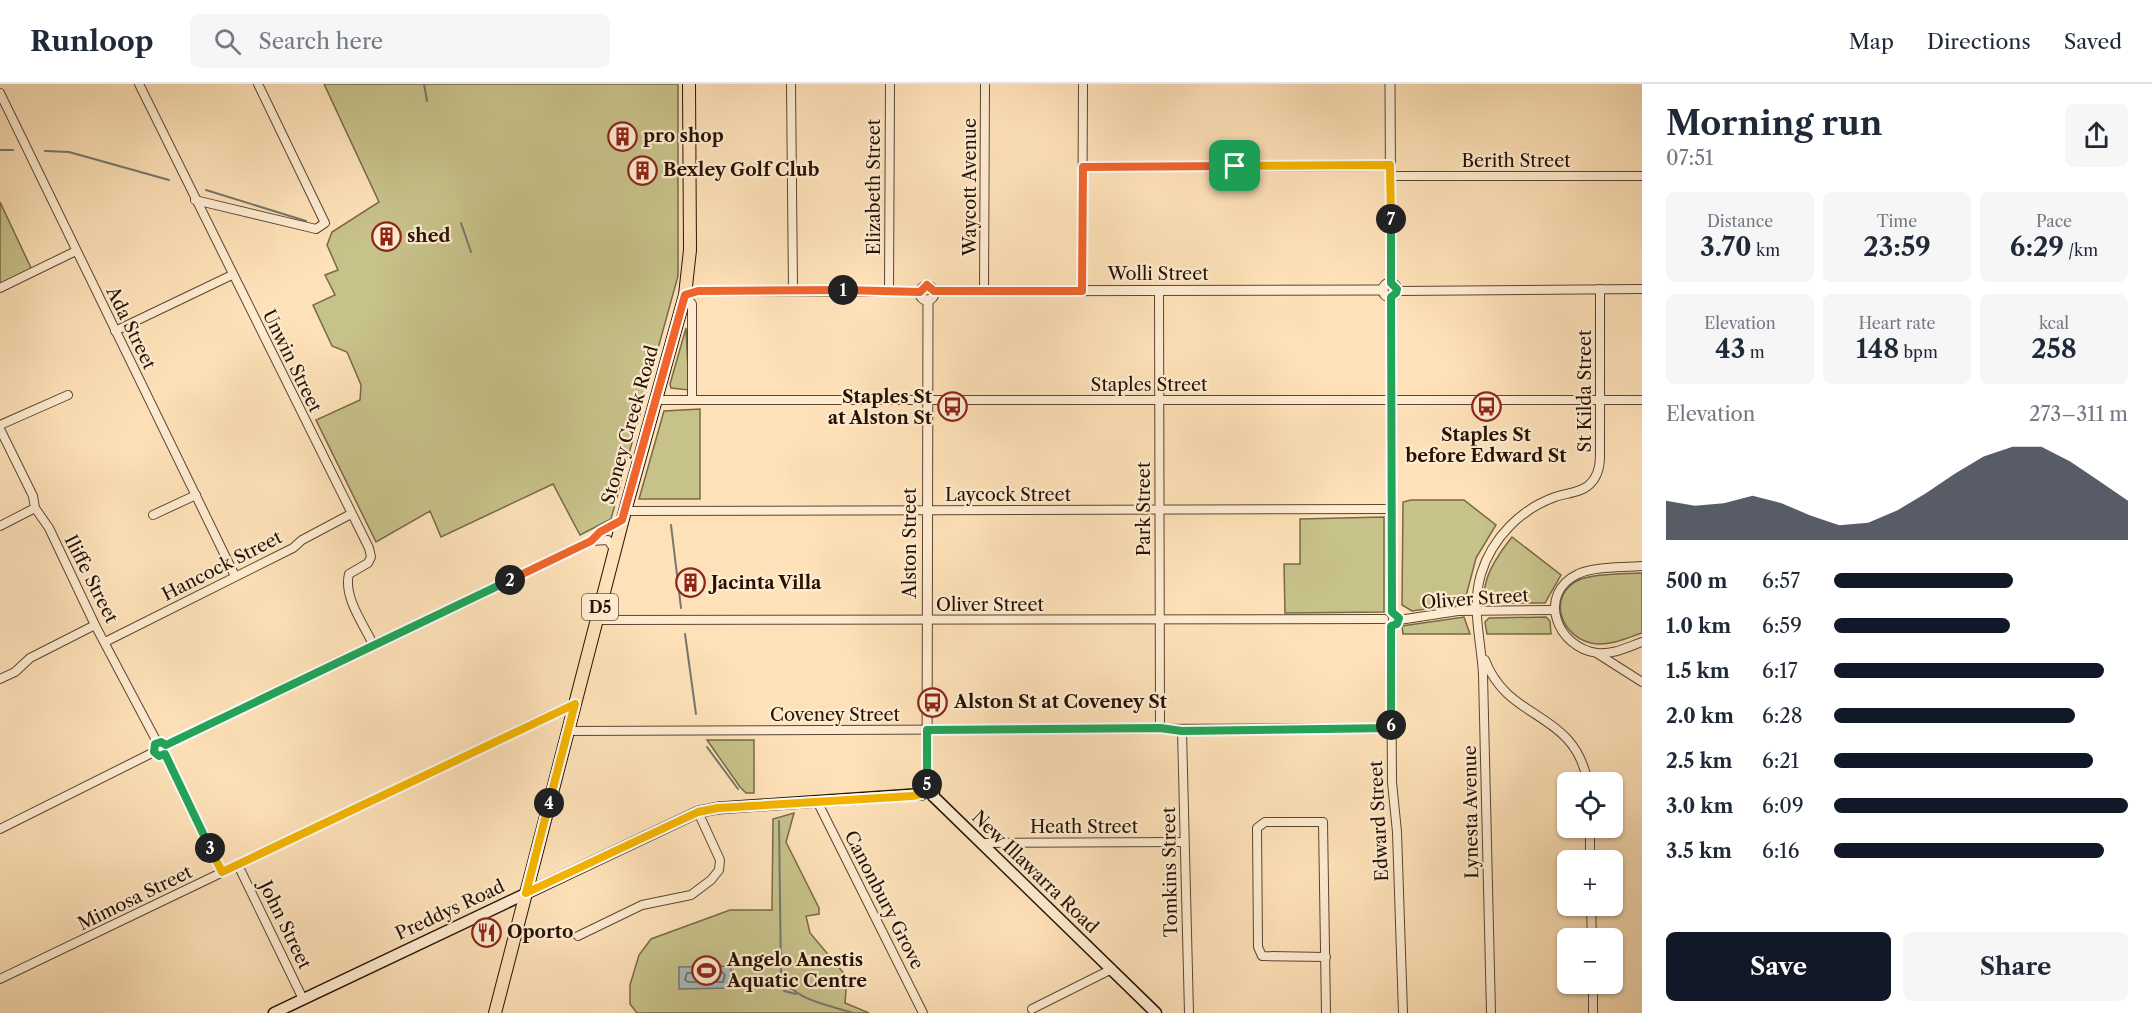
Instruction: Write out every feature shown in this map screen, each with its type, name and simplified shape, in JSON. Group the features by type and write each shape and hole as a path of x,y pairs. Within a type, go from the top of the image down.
{"main road":[{"name":"Stoney Creek Road","path":"495,1013 614,551 685,295 690,261 689,84"},
{"name":"Preddys Road","path":"274,1013 698,812 718,808 924,790 927,800 933,796"},
{"name":"New Illawarra Road","path":"933,796 1156,1013"},
{"name":"New Illawarra Road","path":"1113,970 1161,1013"}],"street":[{"name":"Unwin Street","path":"139,84 371,557 368,562 349,574 347,582 352,600 374,646"},
{"path":"195,200 316,230 325,223 258,84"},
{"path":"791,84 793,290"},
{"name":"Elizabeth Street","path":"889,291 890,84"},
{"name":"Waycott Avenue","path":"984,291 985,84"},
{"path":"1082,291 1083,84"},
{"path":"1390,84 1393,290 1392,612"},
{"name":"Ada Street","path":"0,93 235,576"},
{"path":"1083,167 1390,165"},
{"name":"Berith Street","path":"1390,176 1642,176"},
{"path":"0,288 76,251"},
{"path":"115,331 232,275"},
{"path":"692,400 692,304 685,295 698,291 920,292 927,285 934,291 933,296 928,300 922,298 920,292"},
{"name":"St Kilda Street","path":"1476,611 1481,572 1504,532 1538,505 1580,491 1595,478 1600,462 1600,289"},
{"path":"1393,290 1642,289"},
{"name":"Wolli Street","path":"934,291 1383,290 1386,296 1393,290"},
{"name":"Park Street","path":"1159,291 1160,728"},
{"name":"Alston Street","path":"924,790 927,730 928,300"},
{"path":"0,427 68,395"},
{"name":"Staples Street","path":"656,400 1642,400"},
{"name":"Iliffe Street","path":"0,427 33,496 35,508 49,528 95,625 157,742"},
{"path":"153,515 196,495"},
{"path":"0,526 35,508"},
{"name":"Laycock Street","path":"624,515 927,510 1392,509"},
{"name":"Hancock Street","path":"105,642 293,548 302,540 351,514"},
{"path":"0,829 154,752 157,742 166,745 591,541 624,515"},
{"path":"591,541 608,540 613,544 614,551"},
{"path":"1642,566 1590,571 1576,575 1560,590 1554,610 1556,622 1564,635 1576,645 1597,653 1642,682"},
{"name":"Oliver Street","path":"1399,620 1476,611 1554,610"},
{"name":"Lynesta Avenue","path":"1476,611 1481,650 1491,1013"},
{"path":"1392,612 1396,613 1399,620 1391,626 1386,624 1384,619 1386,614 1392,612"},
{"name":"Oliver Street","path":"597,620 1384,619"},
{"path":"0,679 15,672 30,658 95,625"},
{"name":"Edward Street","path":"1391,626 1392,782 1397,832 1403,1013"},
{"path":"1597,653 1611,652 1642,642"},
{"path":"1481,650 1492,675 1508,695 1569,738 1582,760 1585,772"},
{"name":"Mimosa Street","path":"0,979 575,704"},
{"name":"Coveney Street","path":"568,730 1160,728 1182,731 1391,728"},
{"name":"Tomkins Street","path":"1182,731 1189,1013"},
{"path":"166,745 165,754 222,872"},
{"path":"154,752 159,756 165,754"},
{"name":"Canonbury Grove","path":"817,801 924,1013"},
{"path":"578,936 642,905 691,895 711,880 719,870 720,860 698,812"},
{"path":"1326,957 1262,956 1258,947 1257,828 1265,822 1323,822 1326,957 1326,1013"},
{"name":"Heath Street","path":"983,843 1184,842"},
{"name":"John Street","path":"238,865 303,999"},
{"path":"1032,1009 1113,970"},
{"path":"1593,994 1593,1013"}],"shaded area":[{"path":"324,84 678,84 678,276 611,519 580,535 553,484 441,537 430,511 376,542 316,420 360,400 361,385 347,352 332,346 313,305 335,295 325,275 338,270 327,245 332,232 379,202"},
{"path":"0,202 32,270 0,286"},
{"path":"686,328 689,390 671,388 670,384"},
{"path":"700,409 700,499 639,499 664,411"},
{"path":"1464,500 1496,525 1476,558 1465,600 1461,604 1412,611 1402,605 1403,502"},
{"path":"1384,517 1384,612 1285,613 1284,564 1300,564 1300,519"},
{"path":"1512,537 1561,575 1545,603 1492,603 1485,599 1489,575 1497,558"},
{"path":"1642,573 1642,633 1614,642 1597,644 1584,641 1566,626 1560,605 1563,595 1570,586 1581,579 1595,576"},
{"path":"1464,617 1470,634 1403,634 1402,626"},
{"path":"1546,617 1550,621 1551,634 1487,634 1485,622 1489,618"},
{"path":"707,740 754,740 754,793 746,793 740,787"},
{"name":"Angelo Anestis Aquatic Centre","path":"794,813 786,842 819,908 819,914 806,916 810,933 847,977 845,1003 869,1013 637,1013 630,1004 630,985 639,955 651,939 730,910 772,910 773,819"}],"water":[{"path":"731,966 731,988 679,989 679,967"}],"waterway":[{"path":"424,84 427,101"},
{"path":"0,150 13,150"},
{"path":"45,151 69,152 169,180"},
{"path":"206,190 306,221"},
{"path":"461,223 471,252"},
{"path":"671,525 681,608"},
{"path":"685,634 696,714"},
{"path":"707,747 738,789"},
{"path":"779,821 781,976 787,984 803,996 853,1013"},
{"path":"784,991 796,994"}],"place":[{"name":"pro shop","path":"622,136"},
{"name":"Bexley Golf Club","path":"642,170"},
{"name":"shed","path":"386,236"},
{"name":"Staples St before Edward St","path":"1486,406"},
{"name":"Staples St at Alston St","path":"953,407"},
{"name":"Jacinta Villa","path":"690,583"},
{"name":"Alston St at Coveney St","path":"933,702"},
{"name":"Oporto","path":"486,932"},
{"name":"Angelo Anestis Aquatic Centre","path":"706,970"}],"route":[{"path":"1390,165 1391,283 1397,289 1391,297 1392,612 1396,613 1399,618 1397,624 1391,626 1391,728 1182,731 1160,728 927,730 927,787 923,789 922,794 705,810 683,817 526,893 575,704 222,872 165,754 159,756 154,752 155,744 163,742 166,745 176,741 591,541 600,532 622,520 685,295 698,291 920,292 922,287 927,285 934,291 1082,291 1083,167 1235,166 1390,165"}]}
